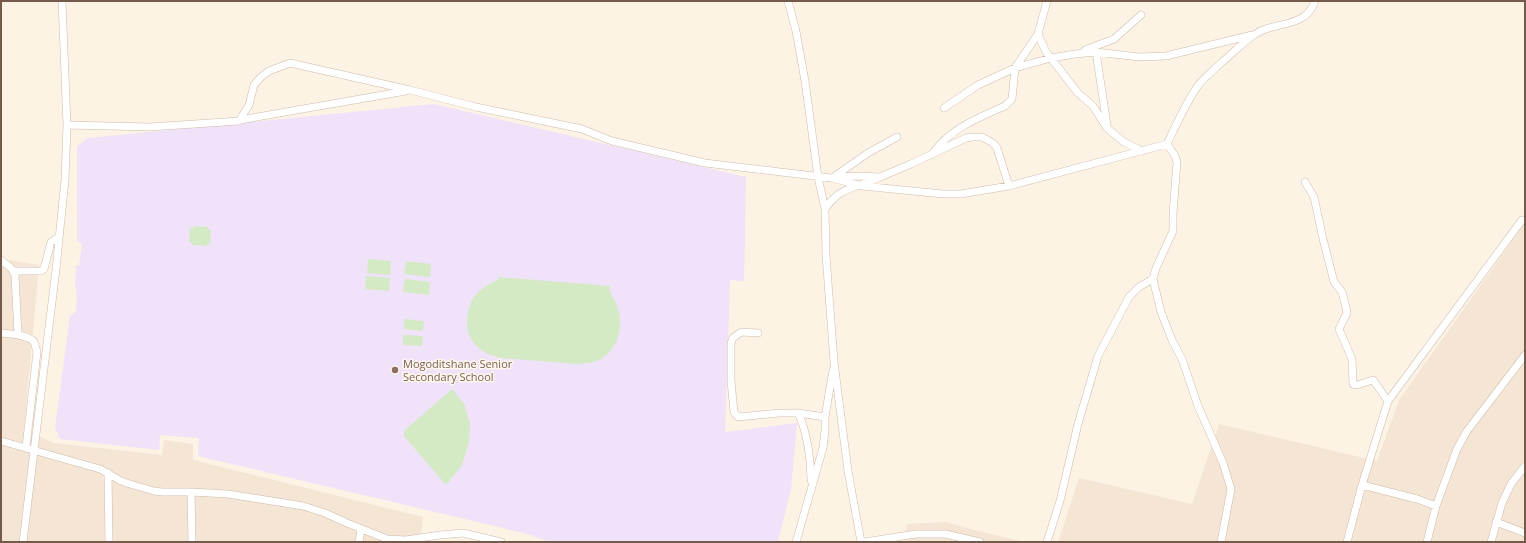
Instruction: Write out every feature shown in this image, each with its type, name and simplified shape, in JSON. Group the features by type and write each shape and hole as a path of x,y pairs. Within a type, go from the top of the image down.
{"street":[{"path":"23,542 65,180 67,125 62,1"},
{"path":"788,1 796,31 806,81 818,177 825,209 826,255 834,362 848,471 861,542"},
{"path":"931,154 942,141 963,125 1008,105 1012,99 1016,68 1038,34 1047,1"},
{"path":"832,178 862,186 952,194 1009,186 1167,144 1192,95 1200,83 1254,35 1266,29 1300,20 1306,16 1315,1"},
{"path":"1075,54 1114,39 1141,15"},
{"path":"1038,34 1044,49 1078,93 1093,106 1107,128 1124,142 1142,151"},
{"path":"944,108 978,85 1016,68 1051,58 1096,52 1139,57 1166,56 1235,38 1254,35"},
{"path":"1096,52 1107,128"},
{"path":"240,120 249,105 254,85 260,77 268,71 290,63 410,90 476,107 582,129 612,141 705,163 818,177 880,177"},
{"path":"67,125 150,127 240,120 410,90"},
{"path":"832,178 868,153 897,137"},
{"path":"825,209 832,199 843,191 862,186 966,138 982,137 993,143 997,148 1009,186"},
{"path":"1167,144 1177,162 1173,231 1156,268 1153,279 1162,312 1172,340 1182,359 1198,406 1223,463 1231,489 1221,542"},
{"path":"1305,182 1314,197 1334,282 1342,292 1346,307 1347,313 1339,329 1352,359 1353,384 1357,385 1373,380 1388,401"},
{"path":"1347,542 1362,485 1388,401 1522,220"},
{"path":"13,271 41,271 44,269 51,242 59,237"},
{"path":"1,260 13,271 16,276 18,335"},
{"path":"1047,542 1060,501 1078,424 1098,356 1129,298 1139,287 1153,279"},
{"path":"758,333 741,332 731,343 731,381 735,415 741,418 779,413 798,413 825,417"},
{"path":"1,333 18,335 29,339 34,342 37,352 26,448"},
{"path":"1427,542 1436,506 1457,449 1467,431 1525,355"},
{"path":"796,542 823,448 825,437 825,417 834,362"},
{"path":"798,413 803,423 811,469 810,491"},
{"path":"1,441 93,466 133,485 154,491 228,494 303,506 325,513 379,536 396,540 464,533 501,542"},
{"path":"1492,542 1502,503 1511,484 1525,466"},
{"path":"108,473 109,542"},
{"path":"1362,485 1417,499 1436,506"},
{"path":"191,492 192,542"},
{"path":"1496,522 1525,533"},
{"path":"359,542 361,529"},
{"path":"865,542 916,534 945,534 980,542"},
{"path":"440,535 442,542"}],"shaded area":[{"name":"Mogoditshane Senior Secondary School","path":"434,104 746,177 744,281 730,280 725,432 797,423 791,489 778,542 550,542 524,533 198,456 199,438 160,435 159,450 60,439 55,428 70,316 76,311 76,265 79,265 82,244 77,240 77,146 88,138"},
{"path":"1525,223 1525,542 1058,542 1079,478 1192,504 1219,424 1377,461 1399,400"},
{"path":"1,259 39,265 24,429 54,443 162,455 164,440 193,444 193,460 423,517 420,542 1,542"},
{"path":"946,522 1024,542 905,542 907,524"}],"green space":[{"path":"194,226 208,227 208,229 211,230 210,244 207,244 207,246 192,245 192,243 189,242 190,228 194,228"},
{"path":"368,259 391,261 390,275 367,273"},
{"path":"406,261 431,264 430,277 404,274"},
{"path":"366,276 390,278 389,291 365,289"},
{"path":"498,277 610,286 611,293 617,306 620,323 620,330 616,343 601,359 577,364 501,358 485,352 474,343 470,337 467,322 468,313 471,302 477,293 485,286 498,280"},
{"path":"405,279 430,282 429,295 403,292"},
{"path":"404,319 424,321 423,331 404,329"},
{"path":"403,335 423,336 422,346 403,345"},
{"path":"452,389 464,404 470,423 469,442 462,465 446,485 404,436 404,431"}],"place":[{"name":"Mogoditshane Senior Secondary School","path":"395,370"}]}
